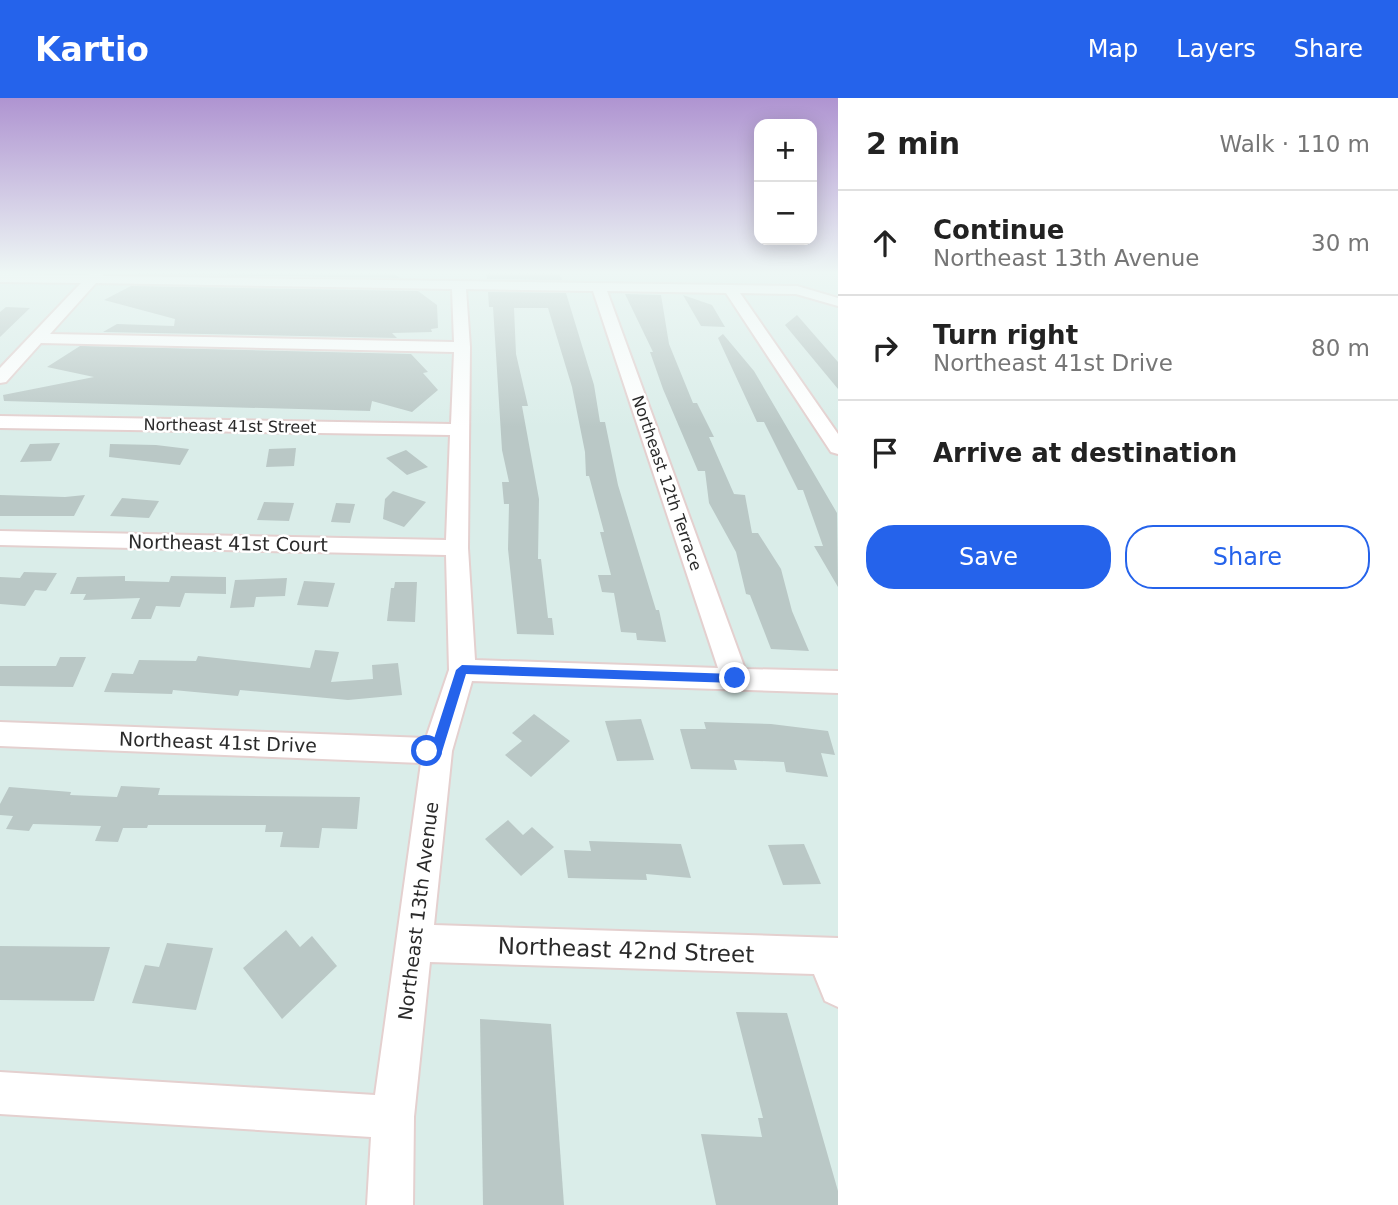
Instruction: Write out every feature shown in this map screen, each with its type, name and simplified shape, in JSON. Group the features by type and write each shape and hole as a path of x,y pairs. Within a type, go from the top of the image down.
{"street":[{"path":"0,378 51,324"},
{"name":"Northeast 13th Avenue","path":"390,1205 393,1117 437,751 462,670 457,548 461,324"},
{"name":"Northeast 12th Terrace","path":"612,324 735,678"},
{"path":"754,324 838,448"},
{"path":"38,338 462,348"},
{"name":"Northeast 41st Street","path":"0,422 460,430"},
{"name":"Northeast 41st Court","path":"0,538 457,548"},
{"path":"462,670 838,682"},
{"name":"Northeast 41st Drive","path":"0,734 437,751"},
{"name":"Northeast 42nd Street","path":"414,943 834,967"},
{"path":"0,1093 393,1117"}],"building":[{"path":"0,324 14,324 0,337"},
{"path":"117,324 174,326 174,324 438,324 438,328 431,329 432,332 392,333 397,338 103,332"},
{"path":"494,324 515,324 516,354 528,406 522,406 539,499 538,559 541,559 548,618 552,618 554,635 517,634 508,549 509,504 504,504 502,482 509,482 502,450"},
{"path":"553,324 575,324 594,385 600,422 605,422 618,485 656,610 659,610 666,642 637,640 636,633 621,632 614,593 602,592 598,575 611,575 600,532 604,532 589,476 586,476 585,452 572,387"},
{"path":"639,324 666,324 669,344 693,403 697,403 714,437 709,437 734,494 745,495 752,533 758,533 781,569 792,611 809,651 771,649 750,595 746,594 736,552 709,503 705,471 698,471 663,389 650,352 653,352"},
{"path":"700,324 723,324 725,327 701,326"},
{"path":"805,324 838,362 838,389 785,325"},
{"path":"723,334 754,371 837,513 838,587 814,546 823,546 803,490 798,490 764,422 757,422 718,338"},
{"path":"80,346 411,354 428,372 423,373 438,390 412,412 372,401 370,411 4,401 3,395 94,377 47,367"},
{"path":"60,443 51,461 20,462 30,444"},
{"path":"110,444 189,449 180,465 109,457"},
{"path":"296,448 294,466 266,467 269,449"},
{"path":"406,450 428,467 407,475 386,458"},
{"path":"393,491 426,502 404,527 383,519 385,499"},
{"path":"0,495 85,495 74,516 0,516"},
{"path":"122,498 159,501 149,518 110,516"},
{"path":"264,502 294,503 289,521 257,520"},
{"path":"336,503 355,504 350,523 331,522"},
{"path":"24,572 57,573 46,591 35,590 25,606 0,604 0,577 20,578"},
{"path":"125,576 125,581 169,582 171,576 226,577 226,594 185,593 180,607 156,606 151,619 131,619 140,598 83,600 86,594 70,594 77,577"},
{"path":"287,578 285,596 256,597 254,607 230,608 235,580"},
{"path":"304,581 335,583 328,607 297,605"},
{"path":"395,582 417,582 415,622 387,621 391,588 394,588"},
{"path":"315,650 339,652 331,682 373,679 372,665 398,663 402,695 348,700 240,690 238,696 173,690 172,694 104,692 112,673 133,674 139,660 196,661 198,656 310,668"},
{"path":"60,657 86,657 73,687 0,686 0,666 56,666"},
{"path":"534,714 570,741 531,777 505,755 522,741 512,733"},
{"path":"641,719 654,760 617,761 605,721"},
{"path":"704,722 771,724 828,731 835,755 821,753 828,777 786,772 784,762 734,760 737,770 691,769 680,729 706,729"},
{"path":"121,786 160,788 158,795 360,797 357,829 322,828 319,848 280,847 283,832 265,832 266,825 148,825 147,828 123,828 118,842 95,841 101,826 33,824 29,831 6,829 13,816 0,815 0,804 9,787 71,792 70,795 117,797"},
{"path":"508,820 523,835 532,827 554,847 521,876 485,839"},
{"path":"589,841 681,844 691,878 646,874 647,880 568,878 564,850 591,851"},
{"path":"804,844 821,884 783,885 768,845"},
{"path":"286,930 300,947 312,936 337,966 282,1019 243,968"},
{"path":"167,943 213,948 196,1010 132,1003 145,965 159,967"},
{"path":"0,946 110,947 94,1001 0,1000"},
{"path":"736,1012 787,1013 838,1191 838,1205 716,1205 701,1134 762,1137 758,1118 763,1118"},
{"path":"480,1019 551,1024 564,1205 483,1205"}],"route":[{"path":"427,751 437,751 462,670 735,678"}]}
